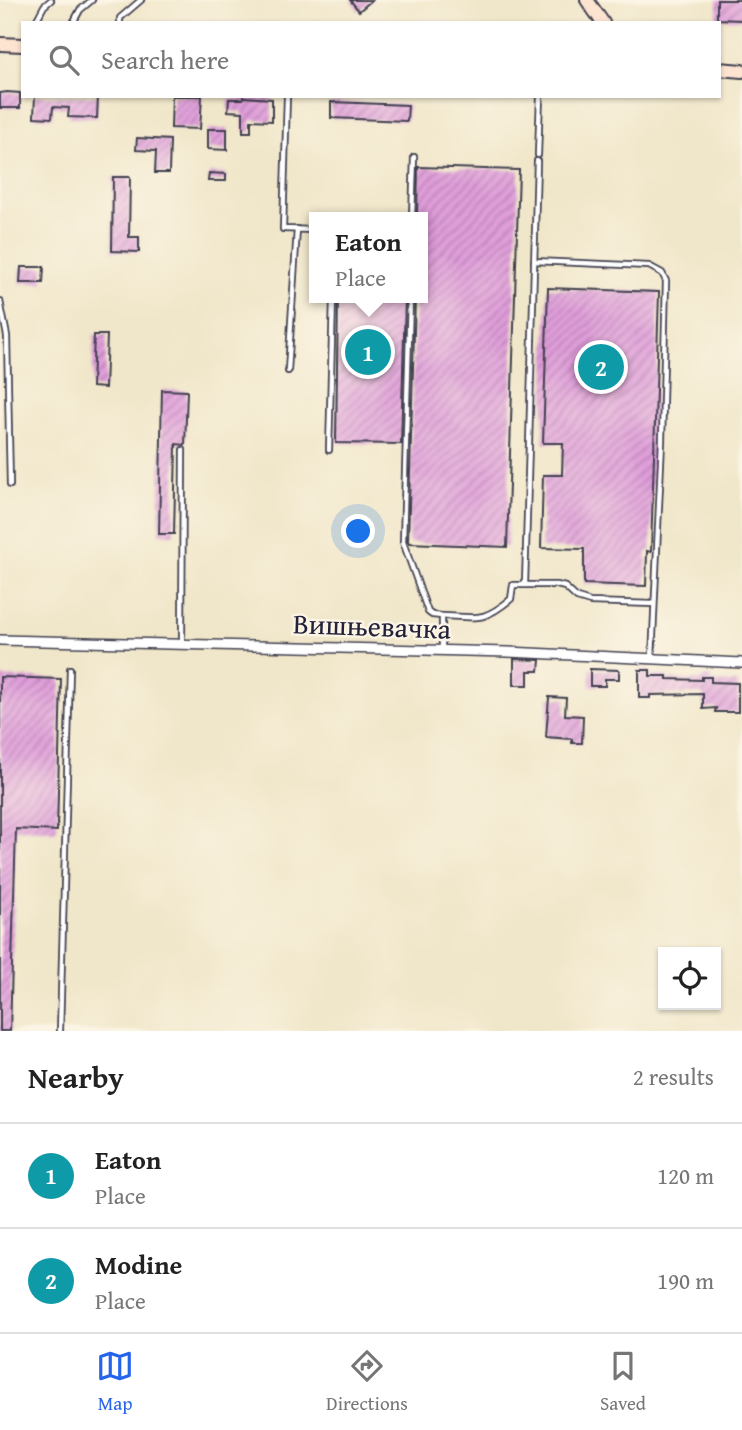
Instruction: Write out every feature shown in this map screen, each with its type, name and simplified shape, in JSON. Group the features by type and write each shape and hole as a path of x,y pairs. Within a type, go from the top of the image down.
{"main road":[{"path":"587,0 602,21"},
{"path":"0,44 21,45"},
{"path":"721,69 742,71"}],"street":[{"name":"Вишњевачка","path":"0,640 508,652 742,663"}],"lane":[{"path":"36,21 44,6 51,0"},
{"path":"74,21 80,10 92,0"},
{"path":"120,21 120,18 141,0"},
{"path":"287,98 283,229 309,230"},
{"path":"525,584 540,98"},
{"path":"412,212 414,157"},
{"path":"288,371 297,229"},
{"path":"534,261 649,266 662,272 666,281 652,659"},
{"path":"0,301 6,336 10,485"},
{"path":"329,450 333,303"},
{"path":"410,303 403,542 428,612 432,615 484,618 511,599 513,585 525,584 565,587 577,598 590,602 654,604"},
{"path":"182,643 183,450"},
{"path":"442,616 442,651"},
{"path":"60,1031 70,669"}],"building":[{"path":"350,0 372,0 359,11"},
{"path":"717,0 742,0 742,20 717,19"},
{"path":"0,93 20,93 20,108 0,108"},
{"path":"35,98 98,98 97,118 68,117 69,108 53,107 52,118 34,117"},
{"path":"172,98 202,98 200,129 171,128"},
{"path":"229,99 272,99 272,121 251,120 251,132 243,132 243,112 228,111"},
{"path":"331,102 408,105 407,121 331,118"},
{"path":"208,129 227,129 227,150 208,149"},
{"path":"137,138 170,140 169,173 155,173 156,151 136,150"},
{"path":"418,167 519,170 507,547 408,541 415,303 428,303 428,212 417,212"},
{"path":"209,173 226,174 226,181 208,181"},
{"path":"113,177 130,177 129,237 139,237 139,252 112,251"},
{"path":"21,267 44,267 43,283 20,283"},
{"path":"548,288 659,292 651,552 647,551 646,586 584,584 584,549 541,548 543,475 562,475 563,443 543,443"},
{"path":"338,303 405,303 401,444 336,443"},
{"path":"94,335 107,335 105,388 92,387"},
{"path":"162,390 187,391 185,445 176,444 174,534 159,534"},
{"path":"514,659 540,660 539,671 528,671 528,685 514,685"},
{"path":"590,669 619,670 619,679 605,679 605,686 590,686"},
{"path":"639,670 650,670 650,676 667,676 667,679 702,680 702,677 711,677 711,682 738,683 738,712 715,712 716,708 703,709 703,694 650,695 650,698 639,698"},
{"path":"0,677 61,679 57,831 16,829 10,1031 0,1031"},
{"path":"549,697 566,698 565,715 583,716 582,743 572,743 572,739 546,737"}],"place":[{"name":"Eaton","path":"368,352"},
{"name":"Modine","path":"601,367"}]}
